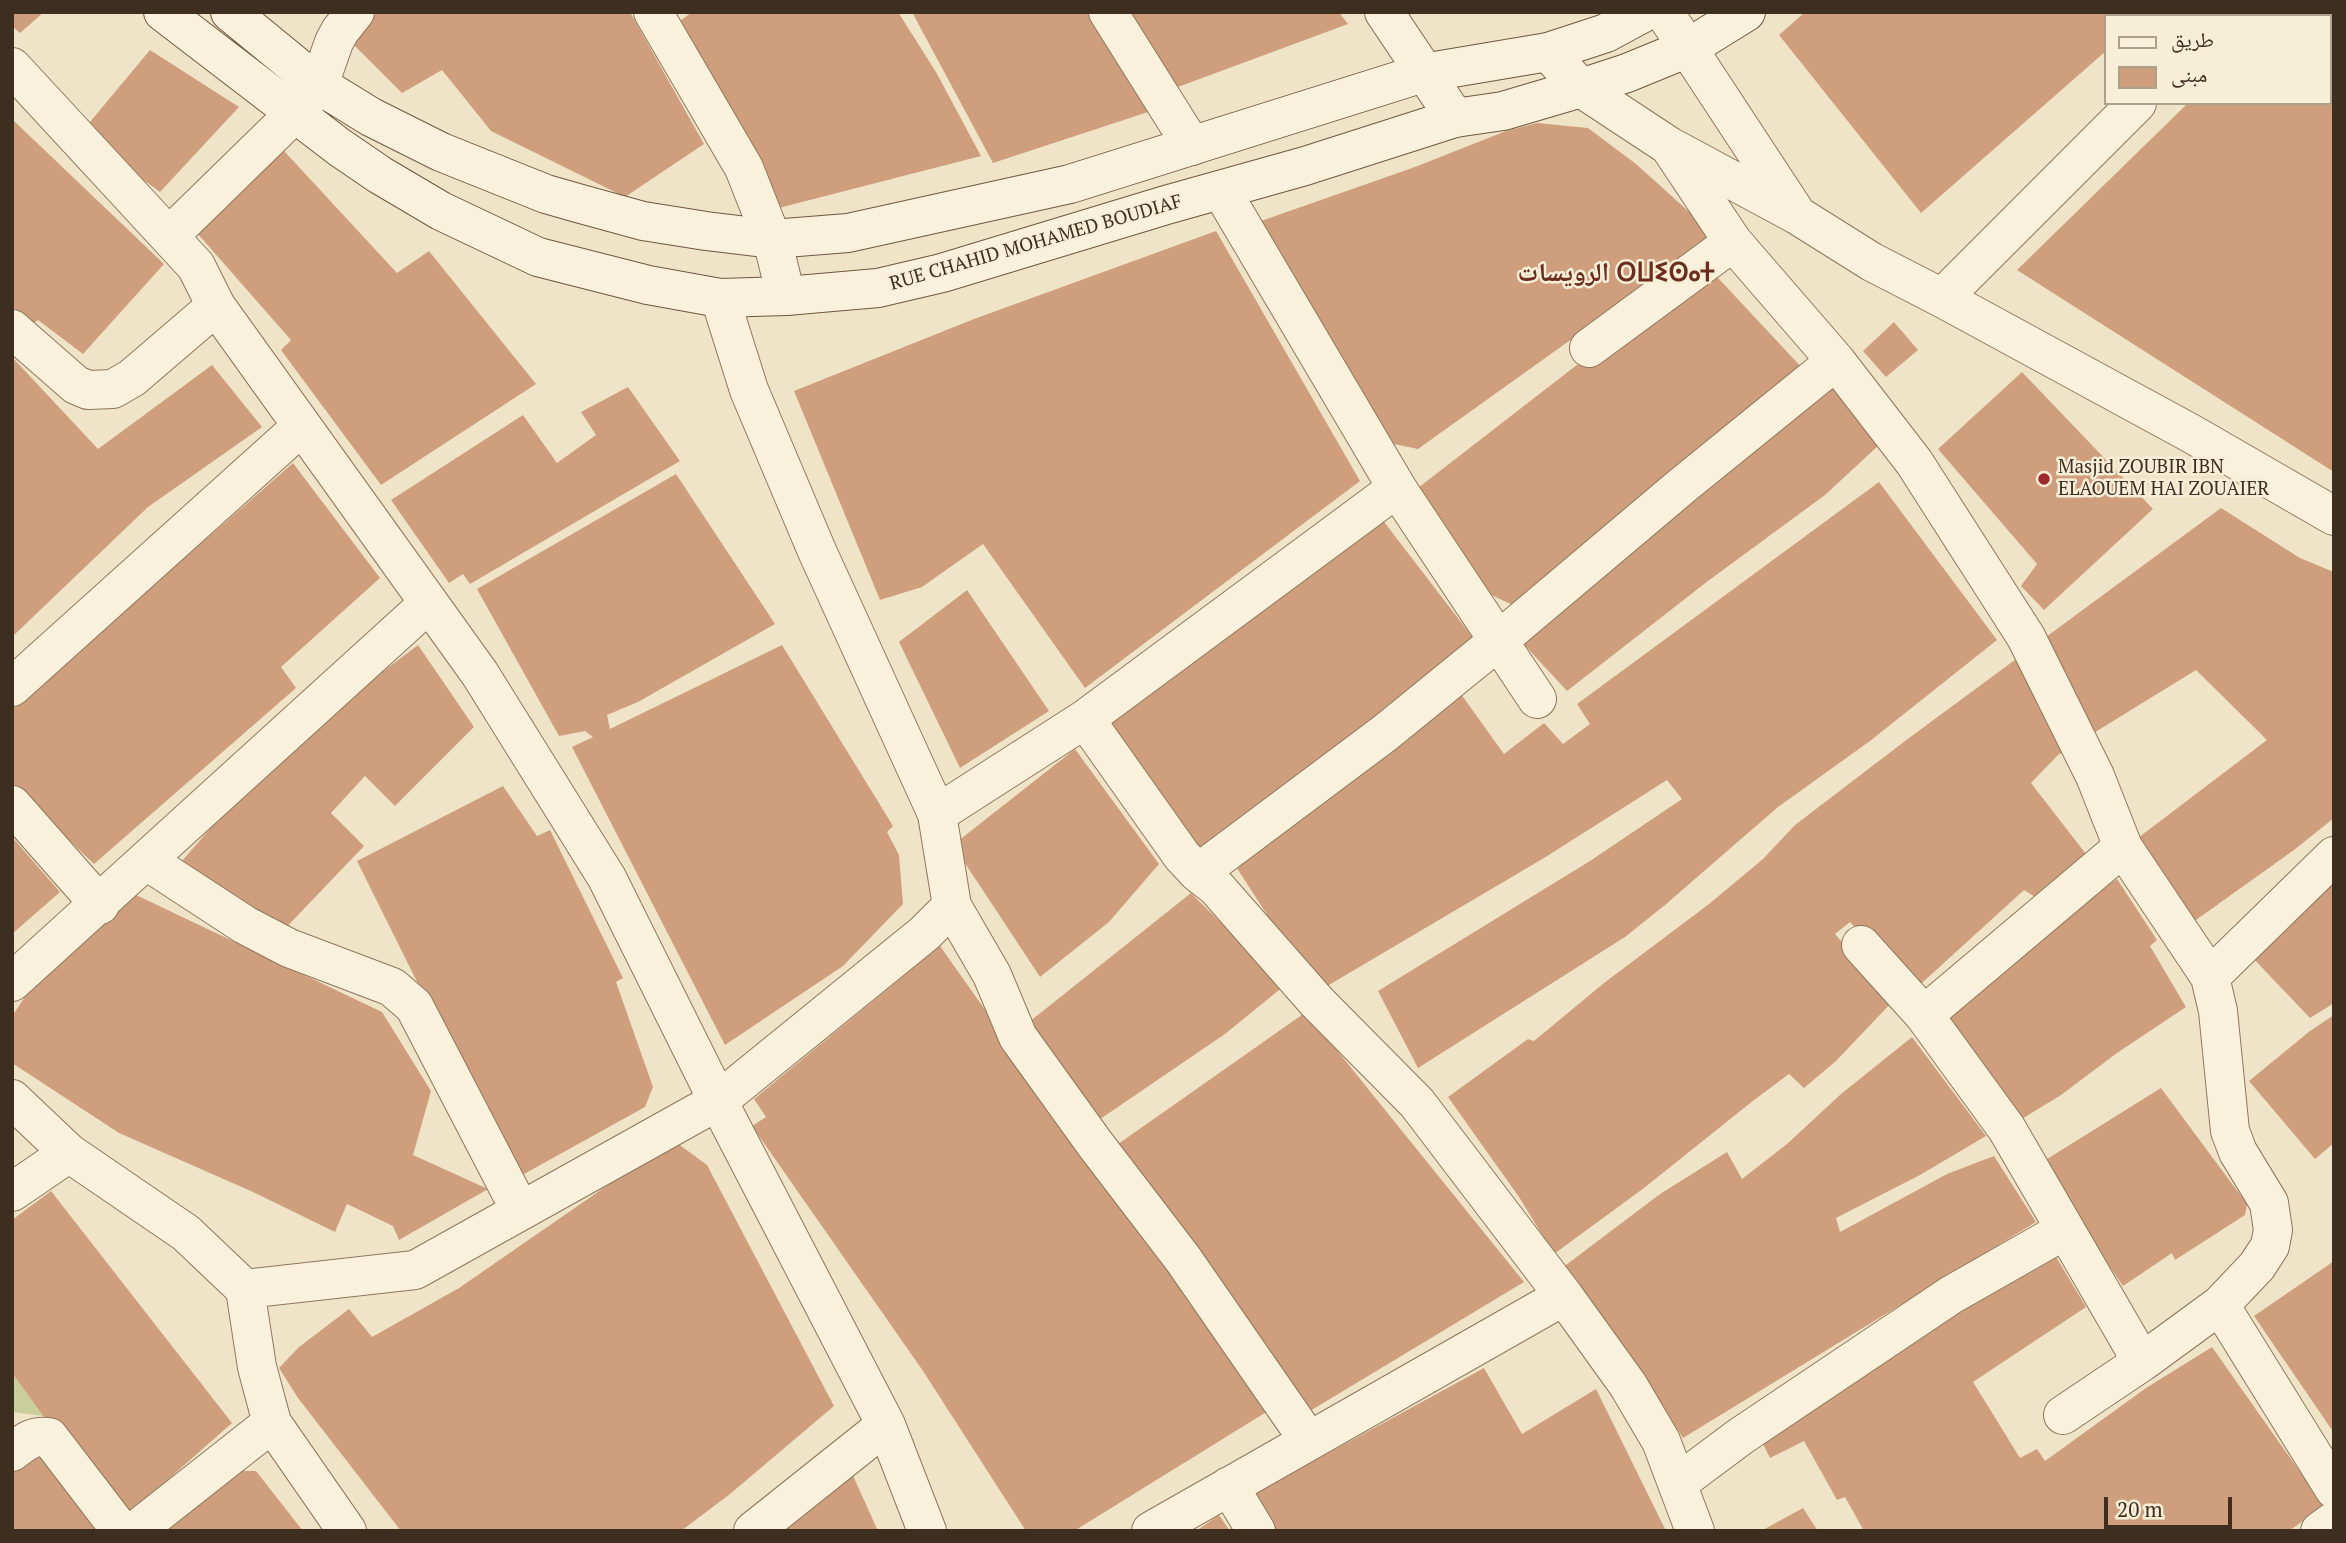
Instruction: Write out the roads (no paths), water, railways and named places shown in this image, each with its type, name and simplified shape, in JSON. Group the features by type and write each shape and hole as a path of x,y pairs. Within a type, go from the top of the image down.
{"street":[{"name":"RUE CHAHID MOHAMED BOUDIAF","path":"163,12 294,114 380,175 441,211 538,257 637,283 720,298 786,296 878,288 942,273 1305,166 1455,118 1503,111 1628,73 1688,48 1746,12"},
{"path":"230,12 319,85 371,117 441,152 546,194 643,221 772,239 848,233 1070,184 1423,73 1548,52 1606,33 1645,12"},
{"path":"169,236 294,114 319,85 334,42 355,12"},
{"path":"653,12 744,168 772,239 786,296"},
{"path":"1108,12 1192,146"},
{"path":"1384,12 1455,118"},
{"path":"1664,12 1797,215"},
{"path":"1548,52 1581,88 1669,146 1797,215 1872,262 2192,435 2334,516"},
{"path":"12,67 196,265 216,306 480,674 607,878 718,1101 886,1425 927,1531"},
{"path":"1942,298 2135,105"},
{"path":"1669,146 1733,242 1836,361 1914,462 2026,637 2095,776 2123,847 2210,977 2218,1011 2230,1131 2238,1152 2269,1203 2273,1230 2270,1246 2256,1266 2220,1305 2063,1415"},
{"path":"1221,190 1397,488 1537,699"},
{"path":"1589,348 1733,242"},
{"path":"720,298 750,390 817,551 937,814 952,906 992,975 1018,1037 1183,1259 1309,1441"},
{"path":"12,329 76,384 88,390 101,391 113,389 132,378 216,306"},
{"path":"1198,873 1385,733 1836,361"},
{"path":"14,682 302,426"},
{"path":"937,814 1085,719 1397,488"},
{"path":"12,982 100,905 429,603"},
{"path":"1085,719 1182,856 1216,887 1317,1002 1417,1103 1564,1296 1628,1385 1661,1441 1695,1531"},
{"path":"12,805 100,905"},
{"path":"1924,1015 2123,847"},
{"path":"2210,977 2334,856"},
{"path":"147,862 289,948 392,986 414,1006 520,1210"},
{"path":"245,1289 415,1270 718,1101 925,933 952,906"},
{"path":"1861,945 1924,1015 2007,1129 2142,1362"},
{"path":"12,1099 68,1153 186,1233 245,1289 257,1367 272,1423 347,1531"},
{"path":"12,1192 68,1153"},
{"path":"1678,1483 1741,1436 1951,1295 2066,1230"},
{"path":"1151,1531 1564,1296"},
{"path":"2220,1305 2334,1489"},
{"path":"135,1531 272,1423"},
{"path":"753,1531 886,1425"},
{"path":"12,1452 29,1439 49,1437 121,1531"},
{"path":"1229,1486 1256,1531"},
{"path":"2320,1531 2334,1521"}],"place":[{"name":"Masjid ZOUBIR IBN ELAOUEM HAI ZOUAIER","path":"2044,479"}],"district":[{"name":"الرويسات ⵔⵡⵉⵙⴰⵜ","path":"1616,274"}]}
